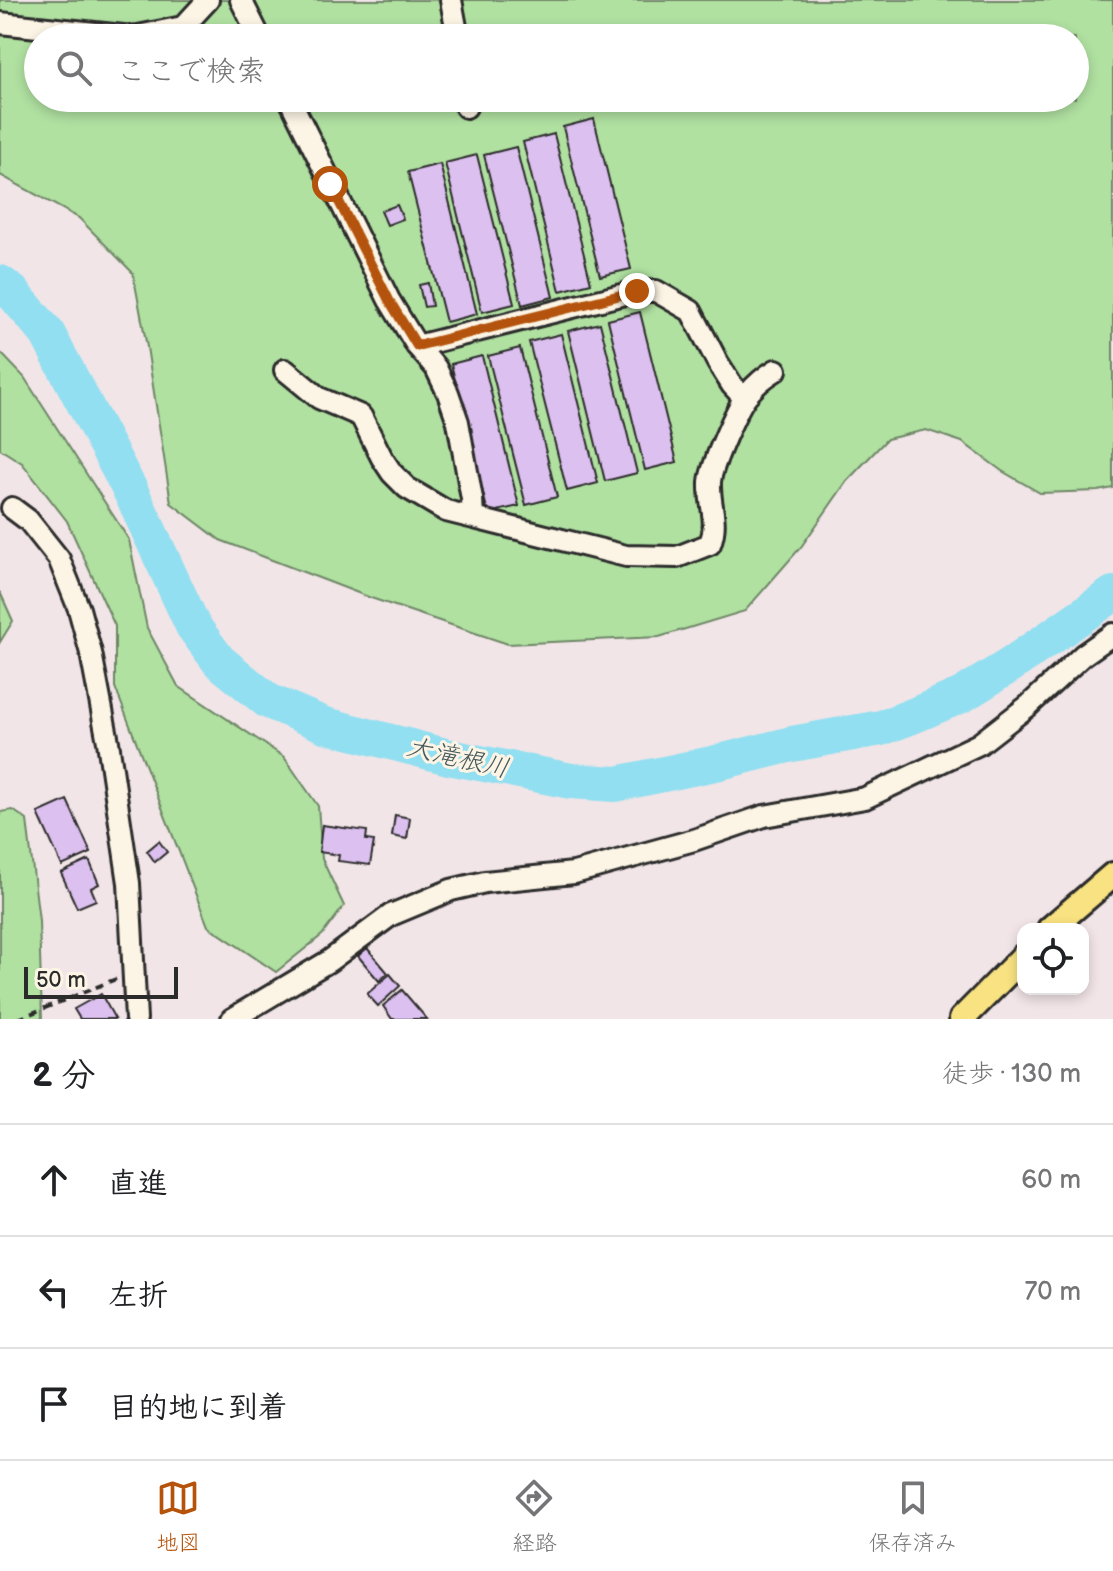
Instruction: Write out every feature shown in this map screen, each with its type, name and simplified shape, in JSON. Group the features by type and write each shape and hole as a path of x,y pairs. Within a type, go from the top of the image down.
{"main road":[{"path":"1057,923 1113,875"},
{"path":"962,1019 1017,963"}],"street":[{"path":"186,24 208,0"},
{"path":"241,0 253,24"},
{"path":"451,0 455,24"},
{"path":"0,23 24,26"},
{"path":"296,112 389,300 417,346 436,368 458,422 473,517"},
{"path":"417,346 637,291 656,291 691,311 718,363 744,398"},
{"path":"285,370 319,398 361,416 382,458 407,488 446,511 626,556 677,557 710,544 716,518 711,505 712,469 744,398 762,378 776,370"},
{"path":"12,508 28,520 59,559 79,609 108,742 129,883 136,1019"},
{"path":"232,1019 329,961 391,915 451,890 485,882 574,873 694,840 764,816 865,798 979,744 1028,706 1083,655 1113,634"}],"path":[{"path":"18,1019 83,995 132,972"}],"green space":[{"path":"0,0 1113,0 1113,488 1040,493 962,442 926,430 887,439 847,481 801,547 745,611 659,637 508,644 371,598 220,540 171,503 133,273 79,218 0,175"},
{"path":"0,352 24,377 129,540 147,628 178,686 284,757 318,806 322,859 344,906 322,935 276,972 208,926 115,687 115,626 67,521 22,463 0,449"},
{"path":"0,592 13,621 0,642"},
{"path":"13,810 27,820 39,921 42,1019 0,1019 0,812"}],"building":[{"path":"594,119 631,269 600,276 563,127"},
{"path":"554,134 591,283 560,291 523,142"},
{"path":"516,147 553,297 522,305 484,155"},
{"path":"477,155 514,304 482,312 445,163"},
{"path":"440,164 477,314 446,322 408,172"},
{"path":"397,205 403,219 387,225 381,211"},
{"path":"428,283 432,306 424,307 419,285"},
{"path":"640,312 677,462 645,470 608,320"},
{"path":"600,323 637,473 605,481 568,331"},
{"path":"561,334 598,483 567,491 529,342"},
{"path":"520,348 557,497 526,505 488,356"},
{"path":"482,356 519,506 488,513 451,364"},
{"path":"67,800 91,853 62,866 38,813"},
{"path":"395,815 410,818 407,839 392,836"},
{"path":"322,825 367,831 366,840 374,841 370,865 338,861 339,855 319,852"},
{"path":"159,841 167,852 155,862 147,851"},
{"path":"89,860 99,884 91,888 96,900 77,908 61,873"},
{"path":"367,948 388,973 379,981 358,956"},
{"path":"390,974 400,986 378,1006 367,994"},
{"path":"402,990 427,1019 392,1019 383,1006"},
{"path":"101,994 115,1019 80,1019 74,1009"}],"waterway":[{"name":"大滝根川","path":"0,283 12,292 47,333 131,492 193,626 219,661 268,701 325,725 449,757 571,781 616,784 792,744 881,728 910,717 962,695 1113,594"}],"route":[{"path":"330,184 389,300 417,346 637,291"}]}
